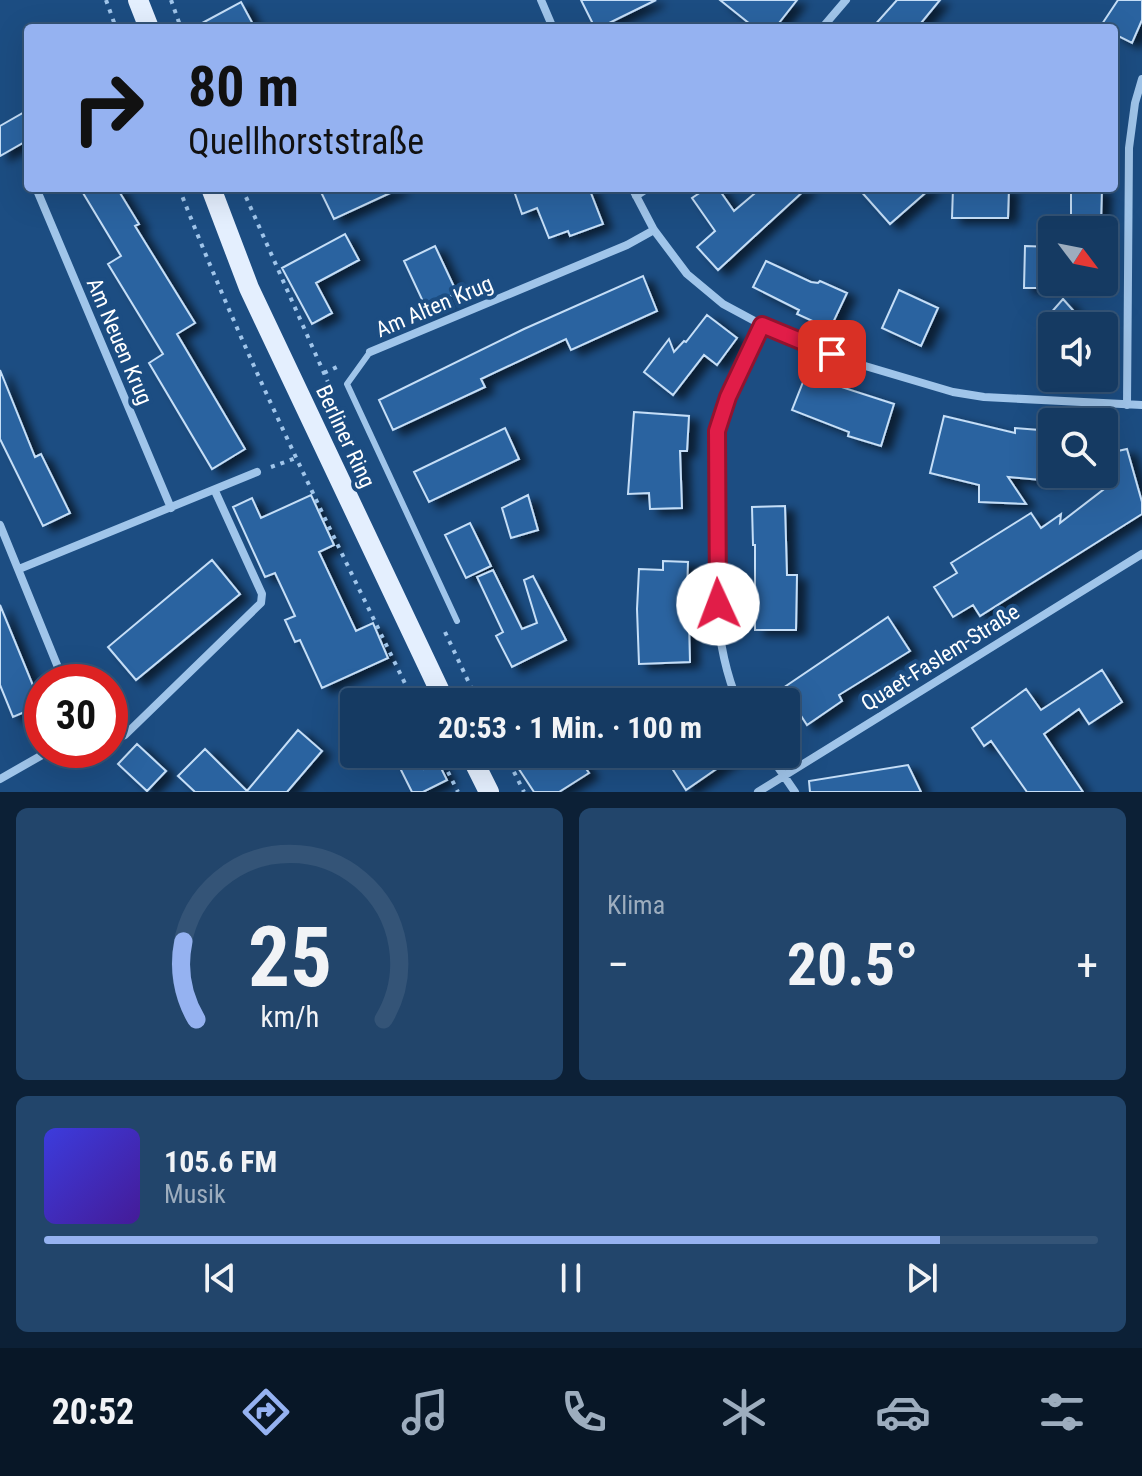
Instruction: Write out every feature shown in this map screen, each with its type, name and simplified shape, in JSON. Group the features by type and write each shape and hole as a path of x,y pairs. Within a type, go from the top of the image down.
{"main road":[{"path":"138,0 147,24"},
{"name":"Berliner Ring","path":"213,192 249,288 438,688"},
{"path":"477,768 489,792"}],"street":[{"path":"541,0 551,24"},
{"path":"825,24 846,0"},
{"path":"1127,405 1129,148 1142,79"},
{"name":"Am Neuen Krug","path":"38,192 171,508"},
{"path":"634,192 654,230 687,274 723,304 762,325 855,363 953,392 984,397 1142,405"},
{"name":"Am Alten Krug","path":"370,352 627,245 654,230"},
{"path":"733,688 722,654 719,621 715,451 717,431 728,397 762,325"},
{"path":"19,569 257,472"},
{"path":"128,732 261,603 262,594 215,491"},
{"path":"0,525 57,664"},
{"name":"Quaet-Faslem-Straße","path":"758,792 1142,554"},
{"path":"0,779 24,765"},
{"path":"779,768 795,792"}],"lane":[{"name":"Am Alten Krug","path":"370,352 347,384 457,621"}],"path":[{"path":"106,0 115,24"},
{"path":"171,0 180,24"},
{"path":"181,192 202,248 297,457 407,688"},
{"path":"257,472 297,457"},
{"path":"446,768 458,792"},
{"path":"512,768 524,792"}],"building":[{"path":"581,0 656,0 607,24 593,24"},
{"path":"720,0 797,0 778,24 750,24"},
{"path":"897,0 940,0 920,24 876,24"},
{"path":"1118,0 1142,0 1142,20 1132,43 1118,36 1118,24 1102,24"},
{"path":"241,2 253,24 200,24"},
{"path":"24,112 24,142 0,156 0,126"},
{"path":"82,192 119,192 139,224 135,226 195,323 177,334 245,449 212,469 149,363 163,354 108,264 121,256"},
{"path":"321,192 392,192 334,219"},
{"path":"514,192 591,192 603,224 570,236 568,231 549,238 537,208 522,214"},
{"path":"701,192 721,192 734,211 756,192 803,192 718,270 697,247 715,231 692,198"},
{"path":"862,192 926,192 890,224"},
{"path":"953,192 1009,192 1008,218 952,218"},
{"path":"1071,192 1102,192 1101,216 1071,216"},
{"path":"345,234 359,260 316,283 332,313 312,324 282,268"},
{"path":"435,246 457,293 426,308 404,261"},
{"path":"1025,246 1038,246 1038,288 1024,288"},
{"path":"766,261 811,282 820,281 847,293 830,329 797,314 799,310 753,287"},
{"path":"643,276 657,311 571,350 566,339 481,379 485,387 393,430 379,400 524,329"},
{"path":"899,290 938,308 921,346 882,328"},
{"path":"1063,299 1075,312 1052,312"},
{"path":"707,315 737,338 717,365 704,355 673,395 644,372 669,339 674,352"},
{"path":"0,370 35,457 41,454 70,513 43,526 0,439"},
{"path":"807,372 835,385 894,404 881,446 848,436 849,432 792,410"},
{"path":"634,412 689,416 687,451 680,451 682,508 650,509 649,493 628,494"},
{"path":"944,416 1015,433 1015,428 1038,430 1038,480 1008,477 1026,504 979,502 979,485 930,473"},
{"path":"505,428 519,459 429,502 414,472"},
{"path":"1127,449 1142,502 1142,514 980,616 973,605 953,617 934,587 957,573 951,563 1031,513 1041,528 1061,514 1060,523 1105,488 1118,488 1118,451"},
{"path":"311,495 334,545 319,552 356,631 373,623 388,658 322,688 300,640 295,642 285,620 295,616 275,573 265,577 233,507 252,498 261,518"},
{"path":"528,495 538,530 511,538 502,508"},
{"path":"785,506 787,575 797,575 796,630 755,630 752,507"},
{"path":"470,523 491,566 466,578 445,535"},
{"path":"212,560 240,594 136,680 128,671 128,664 122,664 108,647"},
{"path":"663,561 688,562 686,623 689,623 690,662 639,664 639,569 663,570"},
{"path":"493,570 522,629 537,623 524,580 533,576 566,640 512,667 496,636 503,632 477,577"},
{"path":"0,605 24,664 24,712 13,717 0,685"},
{"path":"888,617 910,651 839,695 842,701 807,725 800,714 800,688 783,688"},
{"path":"1102,670 1122,702 1089,724 1079,709 1044,734 1083,792 1027,792 991,741 984,746 972,728 1026,689 1041,710"},
{"path":"298,730 322,751 287,792 195,792 178,776 205,749 247,791"},
{"path":"137,744 166,771 147,791 122,768 128,768 128,753"},
{"path":"908,765 921,792 810,792 809,781"},
{"path":"400,768 441,768 447,780 423,792 412,792"},
{"path":"518,768 586,768 589,773 559,792 534,792"},
{"path":"672,768 718,768 686,790"}],"route":[{"path":"718,604 715,451 717,431 728,397 762,325 832,354"}]}
